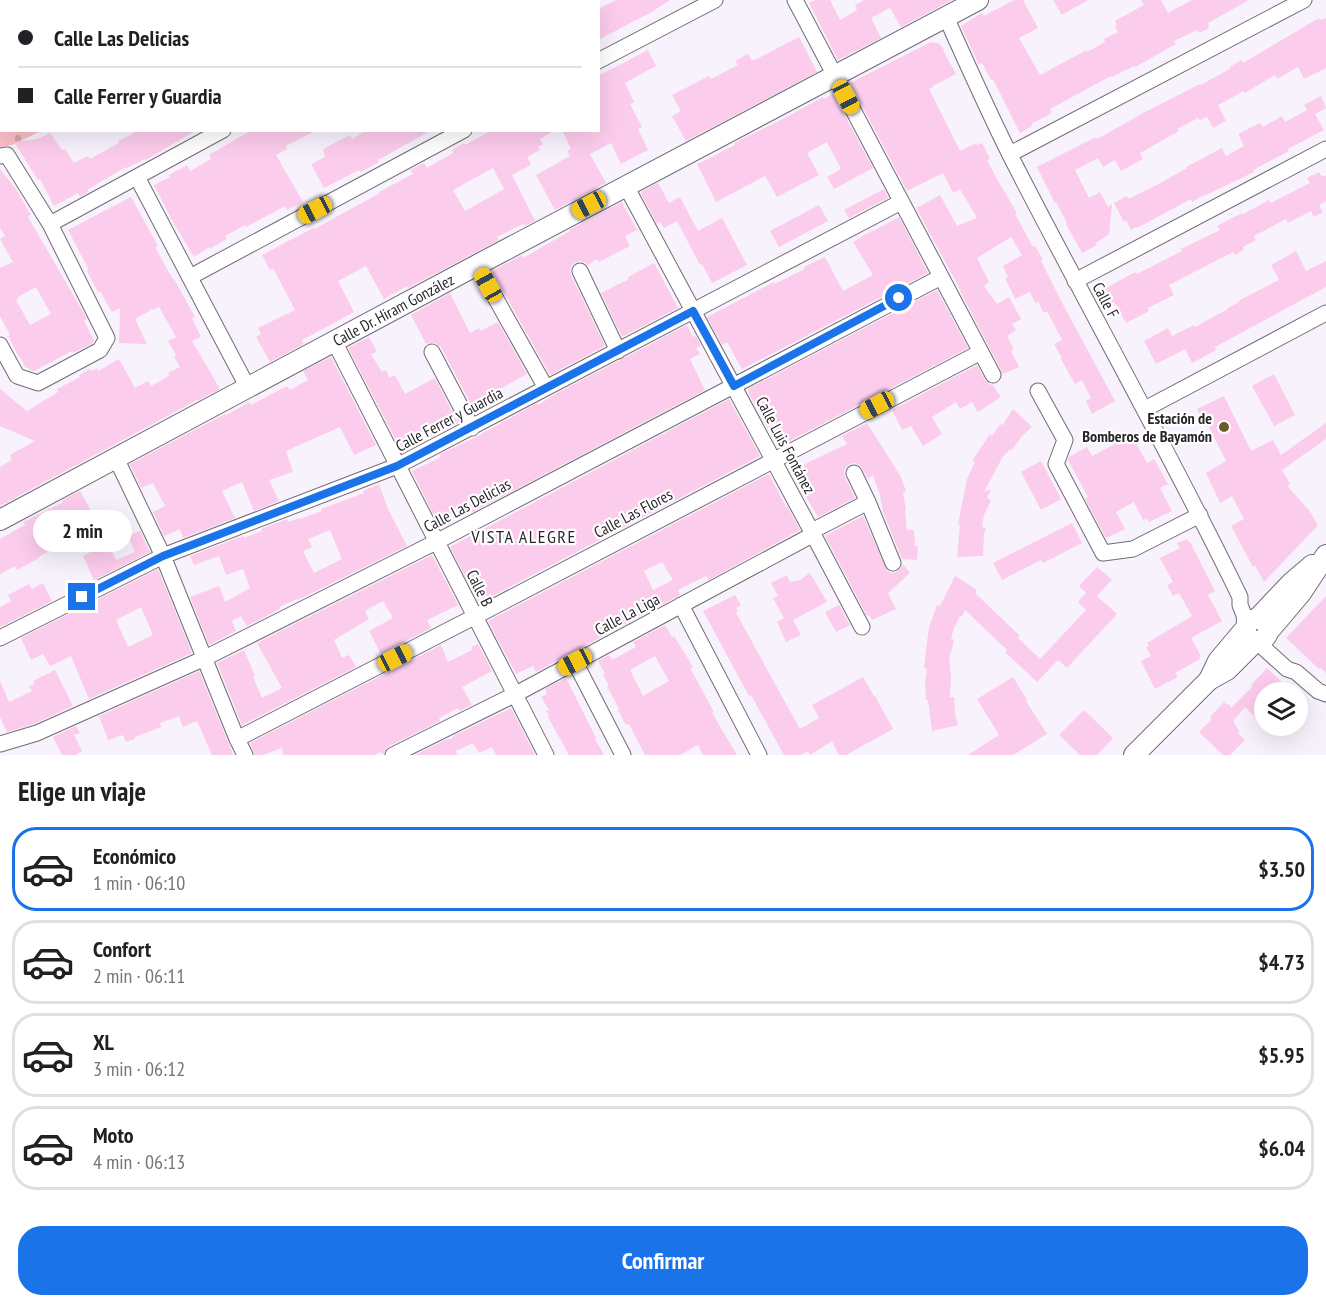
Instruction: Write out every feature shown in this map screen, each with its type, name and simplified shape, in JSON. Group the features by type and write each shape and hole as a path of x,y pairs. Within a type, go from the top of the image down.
{"street":[{"path":"600,60 715,0"},
{"path":"795,0 993,375"},
{"name":"Calle Dr. Hiram González","path":"0,520 978,0"},
{"path":"1010,154 1304,0"},
{"name":"Calle F","path":"946,17 1010,154 1200,515 1240,597 1244,615 1259,631"},
{"path":"50,224 219,132"},
{"path":"190,277 460,132"},
{"path":"1075,281 1326,149"},
{"path":"0,156 6,155 50,224 107,338 100,350 38,383 17,376 0,345"},
{"path":"137,177 248,388"},
{"name":"Calle Luis Fontánez","path":"626,186 862,627"},
{"name":"Calle Ferrer y Guardia","path":"0,638 163,556 397,466 901,202"},
{"path":"477,265 546,388"},
{"path":"580,271 618,351"},
{"name":"Calle Las Delicias","path":"0,744 37,733 205,658 436,542 941,277"},
{"path":"1145,410 1326,313"},
{"name":"Calle B","path":"333,341 546,755"},
{"path":"432,352 472,428"},
{"name":"Calle Las Flores","path":"237,739 981,352"},
{"path":"1038,391 1065,440 1056,465 1103,553 1133,549 1200,515"},
{"path":"116,458 163,556 245,755"},
{"path":"854,473 893,563"},
{"name":"Calle La Liga","path":"393,755 514,695 868,502"},
{"path":"1134,755 1209,680 1218,661 1259,631 1301,592 1326,554"},
{"path":"681,605 759,755"},
{"path":"1259,631 1287,669 1296,672 1318,691 1326,694"},
{"path":"575,662 623,755"}],"green space":[{"path":"0,132 39,132 12,145 0,147"}],"building":[{"path":"616,0 670,0 600,39 600,8"},
{"path":"815,0 830,0 840,20 857,10 855,5 864,0 952,0 901,27 890,8 871,18 881,38 838,60 809,3"},
{"path":"1014,0 1023,0 1038,28 1019,38 1040,75 1105,42 1104,39 1118,32 1115,21 1144,5 1141,0 1161,0 1168,13 1192,0 1249,0 1208,23 1209,28 1199,33 1197,30 1174,41 1176,44 1135,67 1111,76 1050,109 1052,113 1031,124 1032,126 1020,133 993,79 991,80 982,63 979,65 961,26 982,13 984,16"},
{"path":"1053,0 1088,0 1062,15"},
{"path":"1319,18 1320,20 1326,18 1326,68 1304,79 1298,67 1277,79 1275,75 1245,93 1244,91 1218,105 1226,121 1213,128 1207,117 1200,120 1198,118 1140,153 1143,159 1121,171 1115,160 1103,167 1098,158 1075,170 1089,198 1100,192 1108,207 1112,204 1109,234 1096,243 1097,245 1082,253 1037,167 1201,85 1241,60 1243,63"},
{"path":"799,37 817,72 686,141 672,116 681,111 672,95 709,76 711,79 738,65 735,61 748,54 752,61 755,60"},
{"path":"931,42 943,47 956,74 929,89 960,151 976,143 977,145 982,143 990,159 987,160 1033,247 1035,246 1043,260 1041,261 1059,297 1115,401 1092,414 1086,401 1091,398 1082,380 1075,384 1054,344 1062,340 1047,311 1044,313 1038,302 1035,303 1030,292 1015,299 1005,278 1008,277 1003,266 1022,255 1011,237 977,258 989,282 984,286 997,304 1009,297 1021,319 1012,324 1016,330 1007,336 1014,349 1011,351 1019,367 1003,374 916,208 940,195 957,226 977,218 960,189 953,193 943,173 907,191 850,83"},
{"path":"648,50 656,66 625,83 634,102 630,104 642,127 638,129 648,150 621,164 611,143 590,154 606,183 555,210 536,175 570,156 567,151 571,149 563,132 600,132 600,75"},
{"path":"833,94 873,168 834,189 827,177 841,169 827,142 807,153 819,175 777,197 765,176 716,202 697,164 823,97 824,99"},
{"path":"1321,96 1326,108 1315,114 1324,130 1253,170 1254,172 1192,202 1191,199 1137,228 1131,230 1126,220 1124,222 1114,203 1157,185 1222,148 1226,156 1244,146 1238,134 1260,123 1263,127 1282,116 1285,122 1307,110 1304,105"},
{"path":"194,132 146,160 126,167 87,190 88,192 80,197 78,193 54,206 40,179 38,180 14,142 37,139 50,133 74,163 88,156 90,159 134,133"},
{"path":"249,132 313,132 286,146 287,149 276,155 303,202 287,210 285,206 246,227 245,225 225,236 227,239 194,257 154,185 187,165 190,171 211,159 209,155"},
{"path":"364,132 428,132 361,172 359,170 324,188 311,164 325,157 323,149 350,135 352,139"},
{"path":"488,132 552,132 540,139 543,144 538,147 540,150 527,157 531,165 512,175 535,221 524,226 523,224 497,237 499,240 384,299 366,266 338,281 354,312 302,340 304,344 270,362 256,337 261,334 258,328 295,310 273,268 270,270 262,255 380,193 413,174 410,170 424,163 427,168 453,153 452,150 464,143 465,145","holes":["493,168 504,189 465,211 453,190"]},
{"path":"0,169 16,189 31,215 28,217 87,319 84,321 94,340 93,343 34,371 26,368 0,316 0,268 13,262 0,239 5,236 0,228","holes":["36,287 51,314 30,325 16,300"]},
{"path":"1319,172 1322,177 1326,175 1326,201 1319,205 1323,212 1314,217 1311,211 1288,223 1286,219 1254,236 1256,240 1243,247 1244,250 1235,255 1233,252 1169,285 1174,295 1148,308 1149,311 1126,323 1114,302 1109,305 1101,291 1220,230 1217,226 1242,213 1269,200 1271,203 1310,183 1307,178"},
{"path":"658,183 669,203 680,197 698,231 722,218 747,265 712,283 677,221 664,228 660,222 657,224 641,194 642,191"},
{"path":"884,189 888,198 849,218 844,210"},
{"path":"131,197 158,246 155,247 195,317 192,318 201,337 192,341 220,389 0,506 0,467 12,460 10,455 35,441 0,426 0,389 27,411 58,392 57,389 80,377 79,375 90,369 92,371 97,368 98,371 119,359 135,388 148,381 151,386 180,367 168,341 176,337 159,307 152,310 150,307 150,311 135,319 147,344 119,343 120,308 112,312 100,291 98,292 68,230"},
{"path":"622,202 637,230 625,236 630,246 599,262 597,259 588,265 581,261 576,262 570,270 605,346 550,375 492,271 522,255 523,258"},
{"path":"819,205 828,221 779,247 770,231"},
{"path":"899,217 928,273 742,369 727,342 722,345 707,317 825,257 843,291 873,275 853,242"},
{"path":"1296,251 1306,271 1326,261 1326,287 1215,347 1216,350 1192,363 1185,349 1156,364 1144,341 1168,328 1172,336 1194,325 1195,327 1279,280 1271,265"},
{"path":"654,263 678,308 622,337 601,293"},
{"path":"937,290 968,348 778,447 748,389"},
{"path":"450,293 470,333 498,322 527,374 498,390 503,399 476,414 441,347 433,342 426,344 411,315"},
{"path":"687,325 701,346 696,348 700,354 690,359 705,390 471,513 468,507 438,524 412,471 441,457 440,454 537,403 538,405"},
{"path":"369,337 377,352 371,354 382,372 386,370 389,378 395,375 405,394 435,378 458,423 431,437 428,432 400,448 348,348"},
{"path":"331,357 376,445 354,455 340,427 286,451 293,472 269,480 279,501 254,511 242,482 222,491 235,518 183,538 180,529 164,536 153,512 165,506 153,483 141,488 130,464 250,402 251,405 287,386 290,390 308,380 303,371"},
{"path":"977,365 988,384 993,385 1001,397 978,412 972,402 960,409 956,402 932,417 942,434 923,446 911,426 902,430 892,410"},
{"path":"1274,374 1295,415 1274,426 1252,386"},
{"path":"1224,396 1251,451 1273,440 1281,455 1326,423 1326,439 1282,470 1290,484 1287,486 1309,510 1318,525 1264,582 1255,566 1253,567 1231,526 1244,519 1232,496 1220,503 1206,473 1226,461 1204,417 1202,419 1197,409"},
{"path":"729,399 760,456 479,603 450,547"},
{"path":"1013,409 1032,427 1002,458 984,492 991,489 987,498 991,500 984,515 982,527 986,528 983,556 957,557 960,525 958,524 967,479 975,462 972,461 990,434 992,436 1001,423 1002,426"},
{"path":"867,423 901,477 906,491 903,492 907,530 914,530 915,546 918,546 917,560 902,559 883,512 873,475 868,479 860,465 850,464 844,472 855,498 818,517 794,469 847,444 842,436"},
{"path":"1133,438 1147,463 1154,459 1168,484 1160,488 1172,511 1149,522 1147,519 1143,520 1134,502 1116,512 1125,529 1106,538 1068,460 1069,457 1087,447 1092,456 1117,443 1118,445"},
{"path":"1041,461 1061,499 1041,510 1021,472"},
{"path":"769,474 800,530 709,580 706,576 678,590 680,595 536,672 533,666 516,674 488,621","holes":["662,562 673,580 653,590 644,571"]},
{"path":"379,484 387,507 407,546 298,600 279,607 280,609 247,626 241,616 232,621 236,631 209,645 190,597 219,586 225,602 250,588 243,569 226,575 219,556 194,565 190,556 243,536 244,538 287,519 288,522 322,511 321,509 364,493 363,491","holes":["330,530 342,559 314,573 303,551 312,547 308,539"]},
{"path":"80,491 98,527 17,570 15,566 0,574 0,539 25,525 23,522"},
{"path":"863,516 887,570 891,573 896,572 903,564 910,573 888,593 896,609 872,620 869,615 867,616 825,536"},
{"path":"1072,523 1082,543 1002,580 993,563"},
{"path":"140,531 150,552 94,580 83,556 108,543 116,560 135,552 128,536"},
{"path":"1187,539 1215,591 1208,595 1222,621 1191,638 1201,656 1200,659 1175,673 1178,677 1155,689 1141,661 1151,656 1146,647 1149,646 1147,643 1192,616 1179,593 1173,596 1167,585 1173,582 1160,558 1180,548 1177,543"},
{"path":"432,555 458,605 427,620 431,628 381,654 369,631 393,618 383,601 365,611 369,619 334,640 342,658 349,655 356,667 242,725 217,663 244,650 262,698 282,688 257,643"},
{"path":"1097,567 1112,580 1097,596 1117,614 1067,668 1058,660 1037,682 965,610 954,628 951,639 954,640 950,656 949,654 950,697 954,697 958,725 932,731 928,700 926,700 927,669 924,668 929,627 937,605 940,606 955,576 977,590 975,593 1020,636 1018,638 1040,659 1086,610 1078,602 1086,593 1079,586"},
{"path":"158,569 192,653 89,699 71,656 50,666 43,654 31,660 21,638","holes":["141,607 153,635 128,647 116,620"]},
{"path":"810,573 827,602 793,620 801,635 786,642 777,622 784,618 773,598 778,596 771,583 787,575 790,582 800,580"},
{"path":"43,583 52,601 0,627 0,607 11,601 8,595 29,584 32,589"},
{"path":"735,595 741,605 736,608 738,612 736,613 800,729 819,718 812,705 863,677 893,729 846,755 839,755 832,741 810,755 808,751 801,755 784,755 703,611"},
{"path":"1326,596 1326,673 1286,638"},
{"path":"839,605 850,625 836,632 825,612"},
{"path":"665,625 693,667 690,668 714,712 712,713 737,755 703,755 698,745 680,755 645,755 629,724 626,725 618,710 598,661 609,655 612,660 636,647 633,642","holes":["655,656 669,681 643,696 630,670"]},
{"path":"478,644 492,671 462,687 472,705 459,711 458,708 439,718 440,721 389,746 383,755 381,752 375,755 283,755 282,748 263,755 255,755 250,743 441,645 448,662 472,650 471,647"},
{"path":"1267,668 1282,682 1254,682 1254,716 1245,707 1233,721 1238,733 1245,740 1230,755 1223,755 1199,732 1224,702 1231,708 1253,686 1251,685"},
{"path":"55,670 73,706 34,724 7,732 0,717 0,681 9,702 32,691 29,687 34,684 33,681"},
{"path":"199,671 233,754 212,755 197,721 183,727 179,716 160,723 161,727 135,737 135,739 126,742 123,735 108,740 99,716"},
{"path":"1013,677 1047,734 1013,755 968,755 999,735 977,699"},
{"path":"566,678 604,755 569,755 548,717 546,711 549,710 541,697 547,694 545,689"},
{"path":"511,708 535,755 496,755 492,747 479,753 473,743 456,751 457,755 415,755 449,738 450,740 455,735"},
{"path":"1084,710 1113,738 1097,755 1080,755 1059,735"},
{"path":"76,726 80,733 74,735 82,751 75,755 62,755 53,737"}],"place":[{"name":"Estación de Bomberos de Bayamón","path":"1224,427"}],"district":[{"name":"VISTA ALEGRE","path":"524,536"}],"route":[{"path":"82,597 163,556 397,466 693,311 734,386 899,298"}]}
